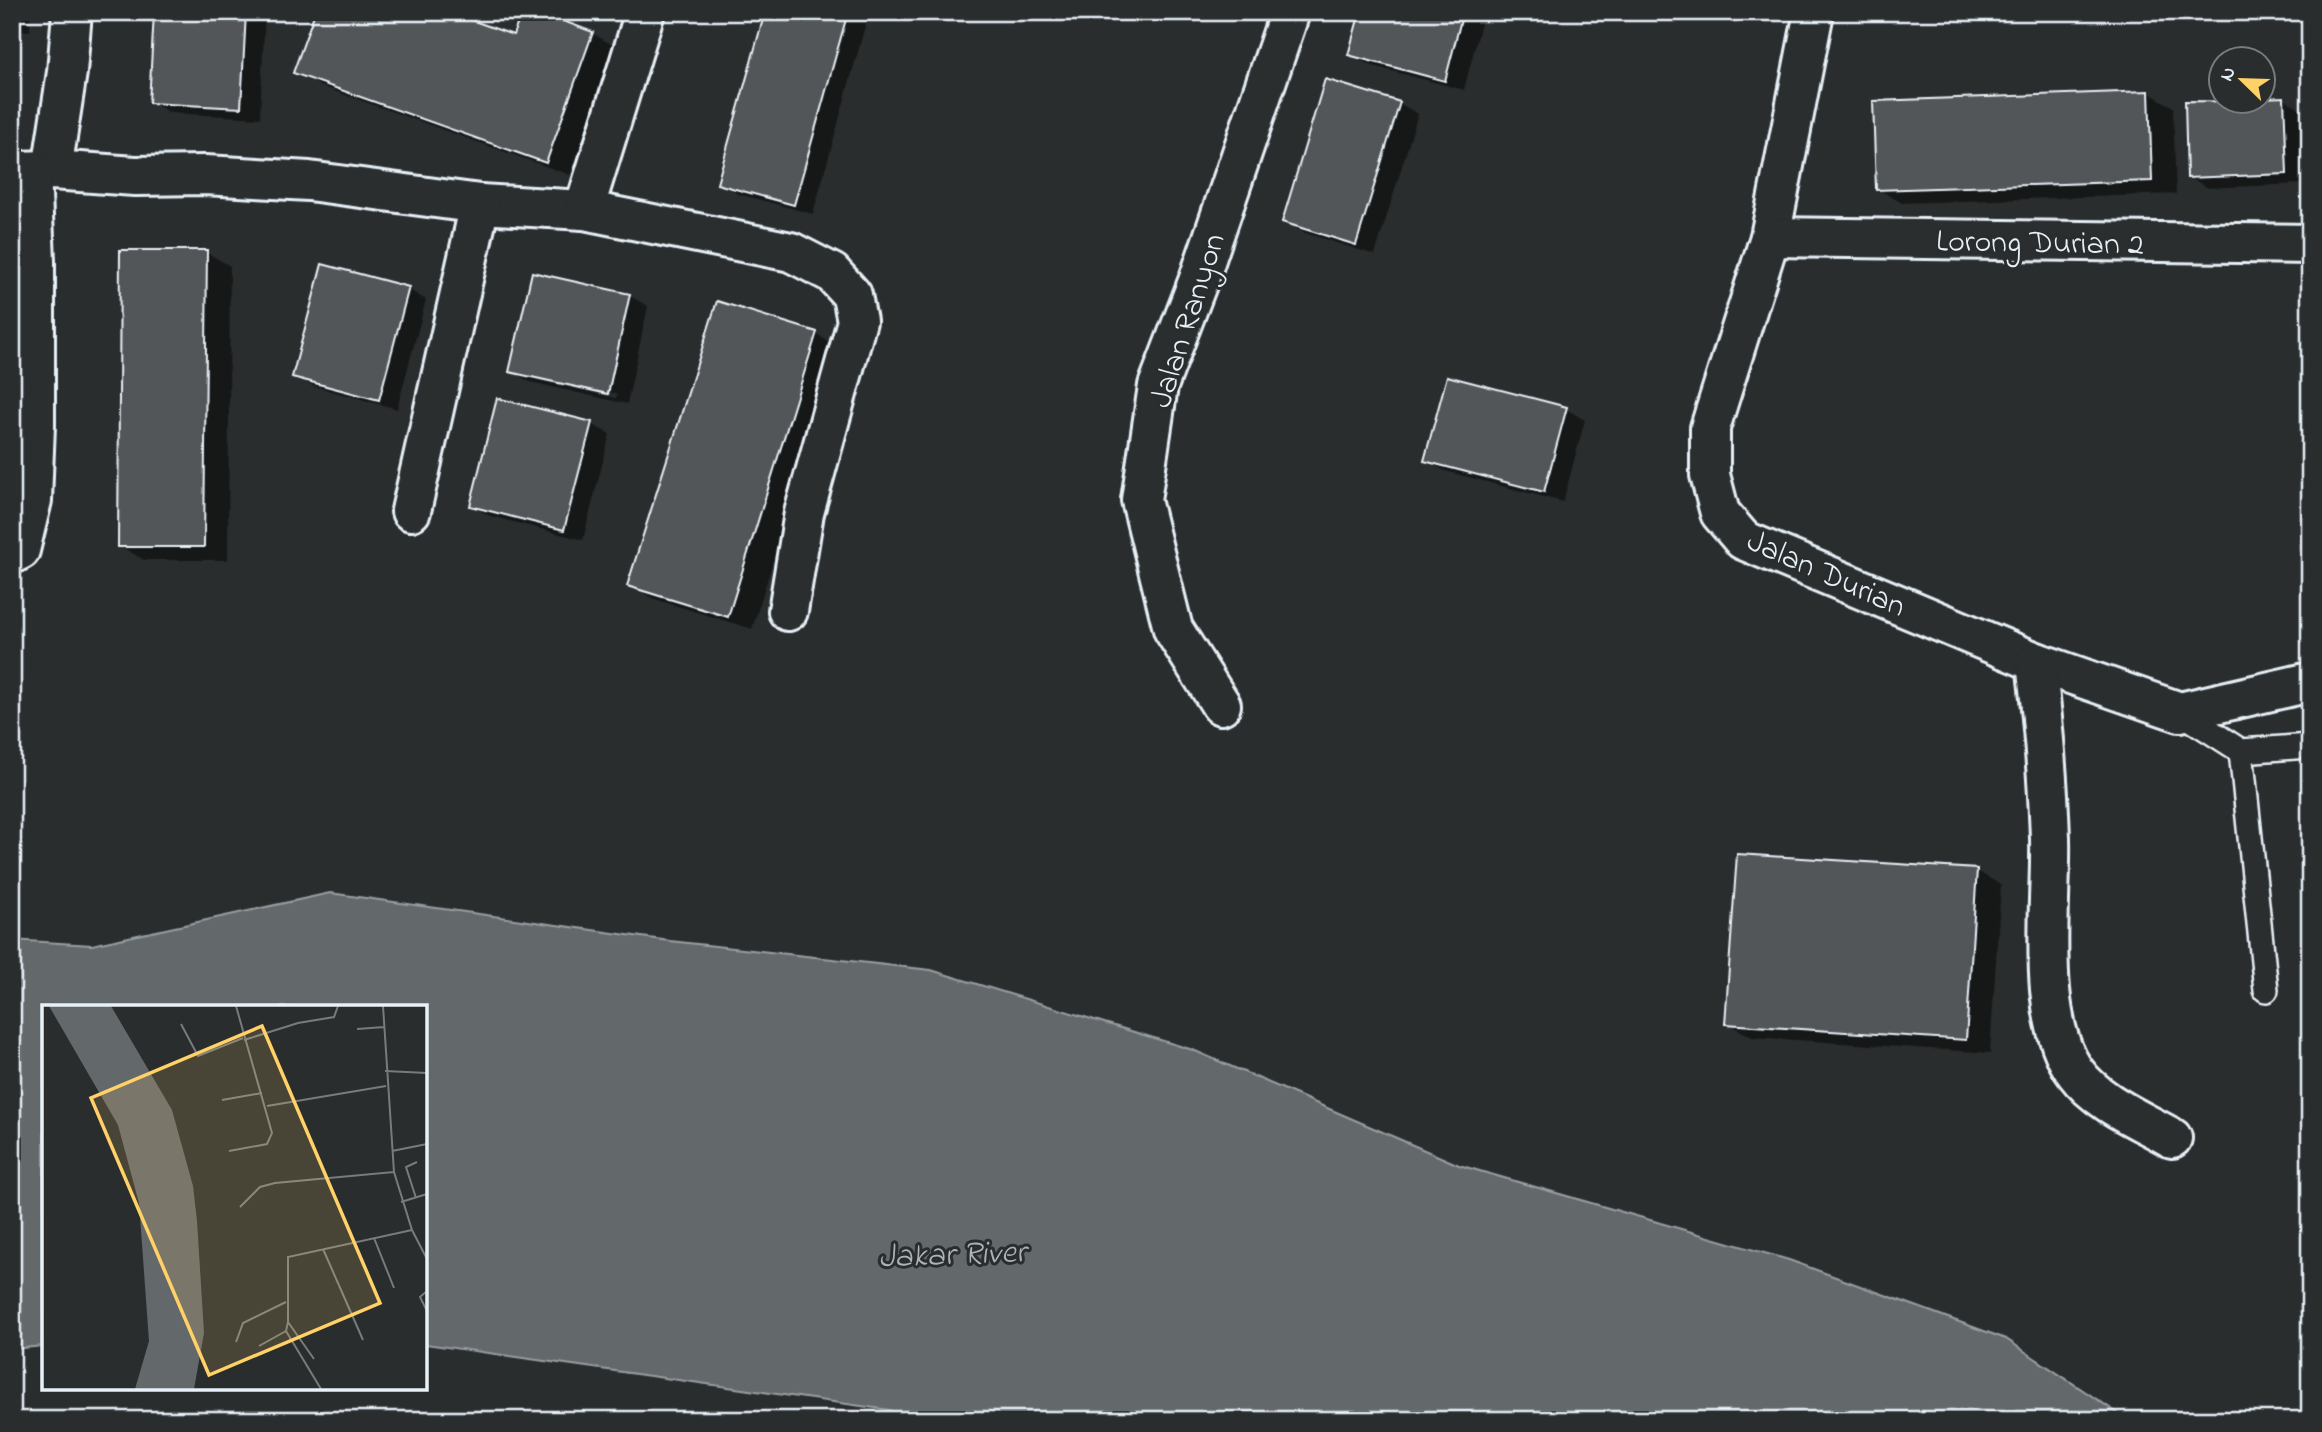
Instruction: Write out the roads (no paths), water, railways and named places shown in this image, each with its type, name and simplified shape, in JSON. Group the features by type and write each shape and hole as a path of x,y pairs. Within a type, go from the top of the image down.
{"street":[{"path":"12,554 20,550 32,499 35,261 31,171 67,72 72,12"},
{"path":"584,210 645,12"},
{"name":"Jalan Ranyon","path":"1221,705 1173,629 1141,500 1158,386 1199,279 1290,12"},
{"name":"Jalan Durian","path":"1814,12 1770,237 1710,428 1710,475 1720,513 1743,540 2036,662 2180,712"},
{"path":"31,171 135,176 205,175 309,181 480,204 584,210 791,252 832,273 852,295 858,321 804,513 789,611"},
{"path":"411,511 480,204"},
{"name":"Lorong Durian 2","path":"1770,237 2310,244"},
{"path":"2036,662 2048,761 2051,865 2048,959 2056,1031 2075,1072 2100,1096 2172,1138"},
{"path":"2180,712 2310,682"}],"lane":[{"path":"2180,712 2241,751 2310,746"},
{"path":"2241,751 2266,990"}],"water":[{"name":"Jakar River","path":"330,893 670,941 931,970 1193,1050 1459,1165 1789,1260 2006,1339 2128,1420 911,1420 889,1410 427,1344 427,1005 42,1005 42,1346 12,1349 12,940 92,945"}]}
